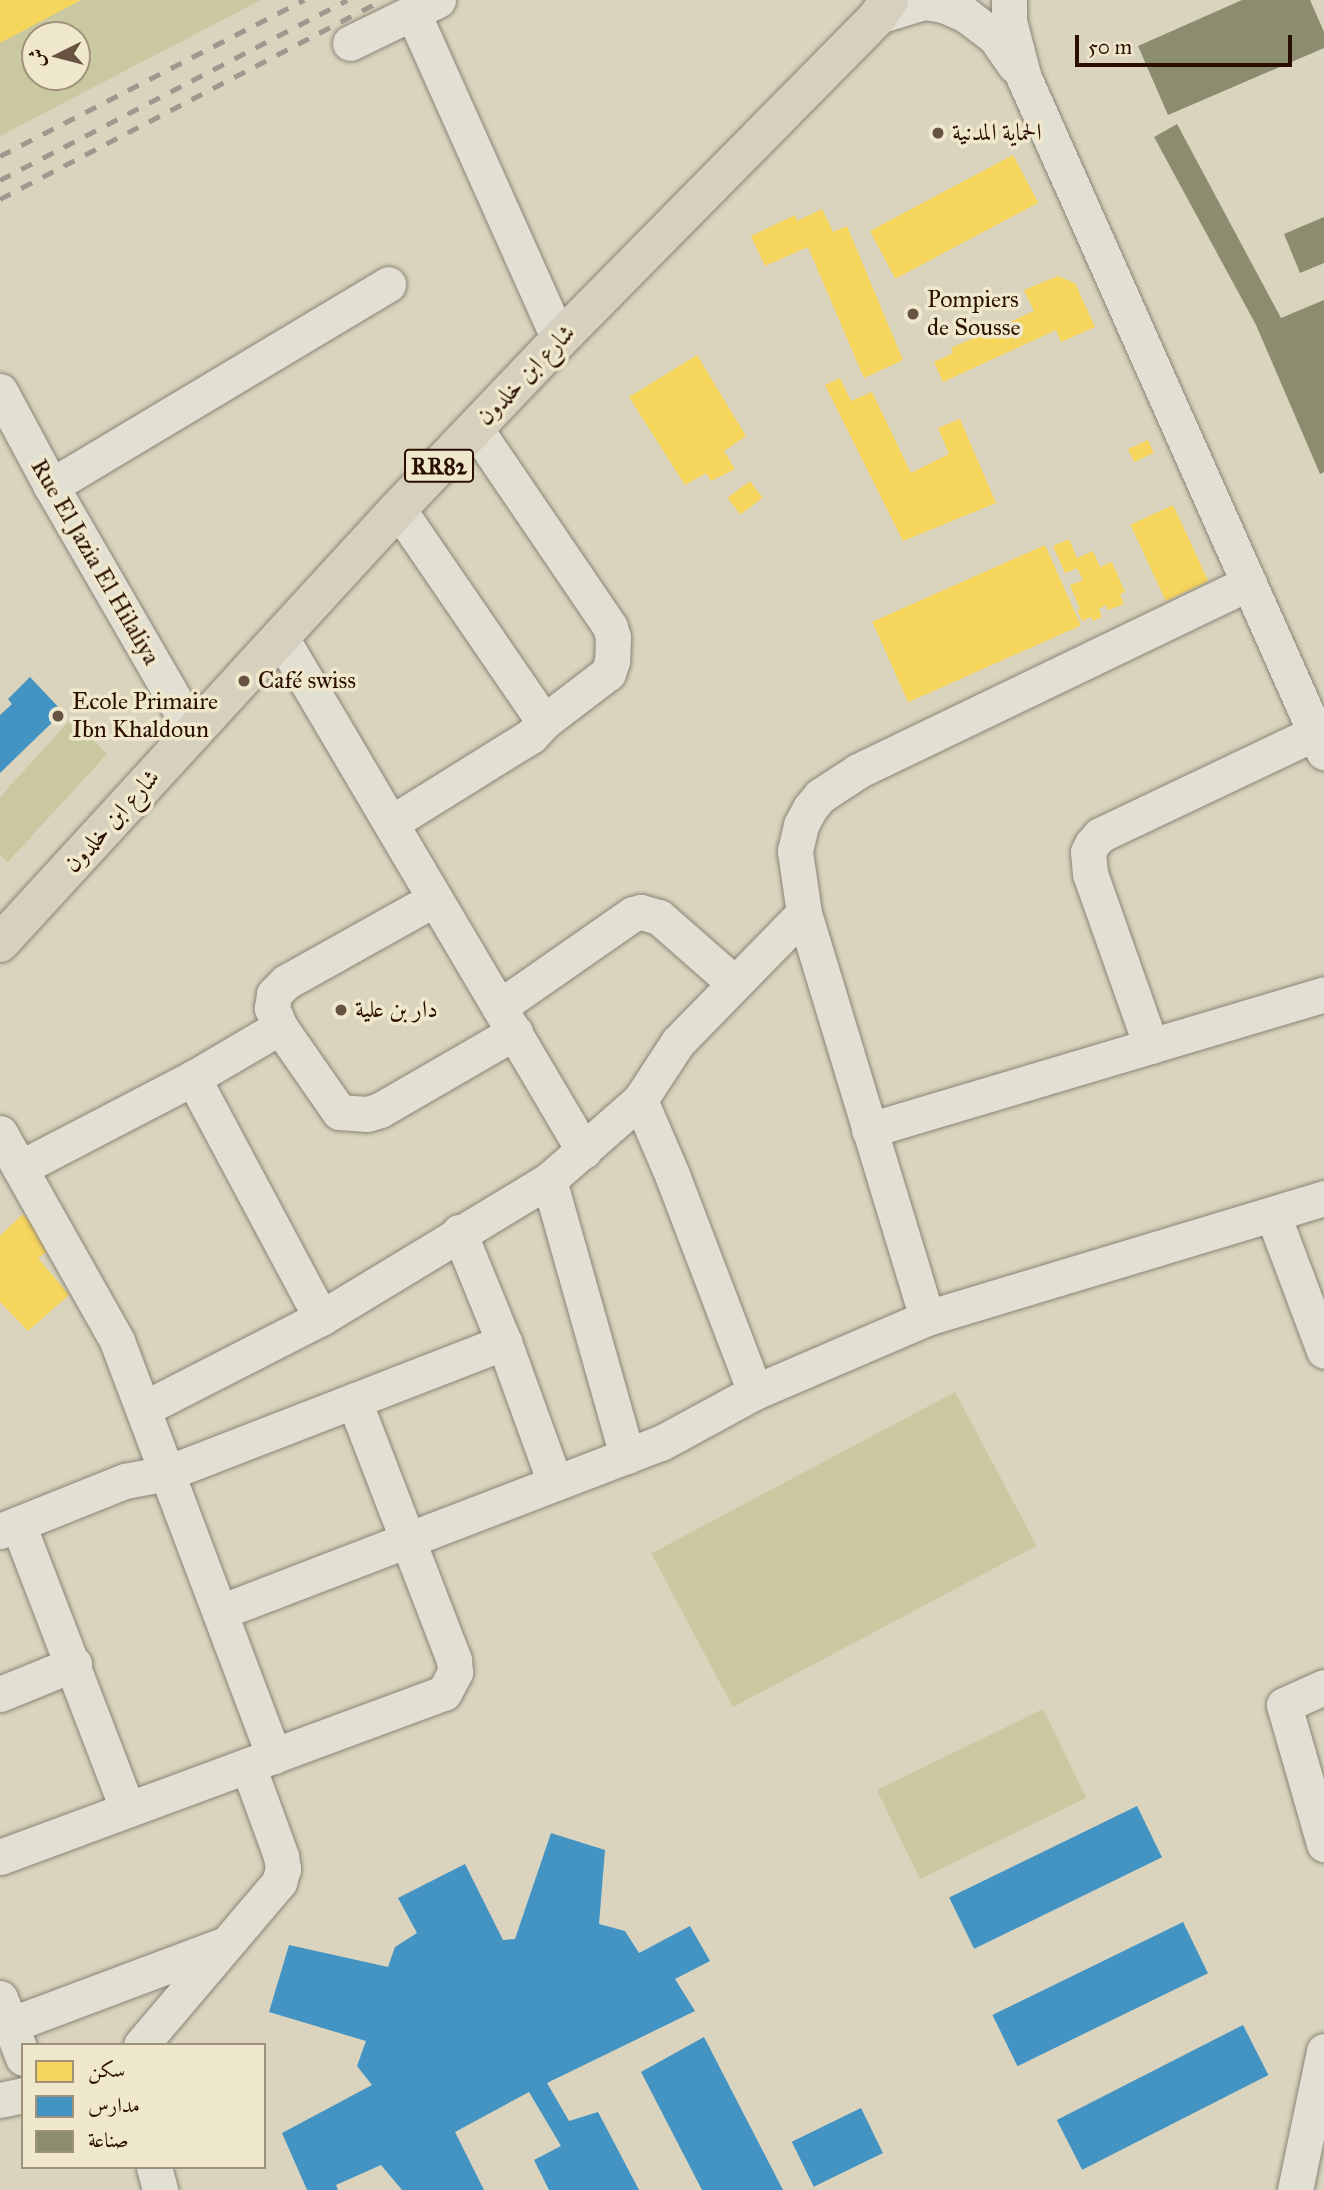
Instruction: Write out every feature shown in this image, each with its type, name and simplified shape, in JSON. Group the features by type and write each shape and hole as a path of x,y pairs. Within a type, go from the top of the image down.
{"main road":[{"name":"شارع ابن خلدون","path":"0,943 398,509 559,340 884,8"}],"street":[{"path":"1009,0 1009,21 1024,78 1320,742 1100,835 1092,844 1088,852 1090,874 1151,1046"},
{"path":"884,8 915,3 943,5 966,15 995,37 1024,78"},
{"path":"350,43 426,6 559,340"},
{"path":"51,486 388,284"},
{"name":"Rue El Jazia El Hilaliya","path":"0,391 51,486 193,732"},
{"path":"391,823 531,736 544,722 608,673 612,661 613,637 610,627 475,428"},
{"path":"398,509 544,722"},
{"path":"927,1318 804,913 795,851 797,835 810,808 820,796 858,771 1249,583"},
{"path":"280,636 391,823 433,900 507,1020 562,1119 584,1151"},
{"path":"433,900 286,982 274,994 272,1007 281,1027 339,1112 367,1114 380,1110 507,1020 633,914 641,912 659,917 734,983"},
{"path":"143,1409 321,1318 459,1232 549,1180 640,1100 678,1042 804,913"},
{"path":"869,1130 1324,994"},
{"path":"20,1168 193,1078 281,1027"},
{"path":"193,1078 321,1318"},
{"path":"640,1100 673,1177 755,1392"},
{"path":"0,1133 117,1340 220,1612 261,1761 284,1870 279,1882 143,2043"},
{"path":"549,1180 627,1456"},
{"path":"220,1612 661,1443 755,1392 927,1318 1324,1198"},
{"path":"1273,1215 1324,1351"},
{"path":"459,1232 504,1342 555,1483"},
{"path":"128,1810 74,1664 9,1528 125,1481 167,1473 504,1342"},
{"path":"0,1857 433,1698 444,1693 451,1684 456,1672 454,1660 354,1401"},
{"path":"0,1694 74,1664"},
{"path":"1324,1687 1284,1704 1324,1844"},
{"path":"21,2053 5,2011 227,1944"},
{"path":"1295,2190 1324,2052"},
{"path":"0,2100 21,2095"},
{"path":"155,2169 160,2190"}],"shaded area":[{"path":"0,0 261,0 91,89 91,21 21,21 21,91 86,91 0,136"},
{"path":"71,719 107,754 8,862 0,855 0,797"},
{"path":"955,1392 1037,1546 733,1707 651,1553"},
{"path":"1043,1709 1086,1798 920,1879 877,1790"}],"building: سكن":[{"path":"0,0 81,0 41,21 21,21 21,32 0,43"},
{"path":"1013,155 1038,203 895,279 870,231"},
{"path":"822,209 833,232 847,226 903,360 864,378 808,247 765,266 751,236 795,215 797,221"},
{"path":"1058,276 1075,283 1095,327 1061,342 1056,330 943,382 934,362 953,353 951,348 1034,311 1024,290"},
{"path":"697,355 746,436 724,451 735,469 711,481 706,473 685,485 629,397"},
{"path":"840,378 851,401 872,392 911,473 949,454 938,428 960,419 996,503 903,541 825,385"},
{"path":"1148,440 1154,453 1134,462 1128,449"},
{"path":"750,481 763,498 740,515 728,498"},
{"path":"1173,505 1208,581 1166,601 1130,525"},
{"path":"1069,539 1077,558 1093,551 1100,567 1112,562 1125,592 1120,594 1124,604 1108,610 1106,605 1099,609 1102,617 1093,621 1091,617 1082,621 1077,610 1080,609 1070,585 1083,580 1077,568 1065,573 1053,546"},
{"path":"1045,545 1081,625 908,702 872,622"},
{"path":"23,1214 54,1247 38,1258 69,1295 28,1331 0,1302 0,1236"}],"building: مدارس":[{"path":"30,677 63,712 0,773 0,715 12,704 8,699"},
{"path":"1137,1806 1162,1857 974,1949 949,1898"},
{"path":"551,1833 605,1850 599,1924 625,1931 639,1953 690,1926 710,1961 675,1979 695,2011 547,2083 569,2121 598,2112 639,2190 549,2190 534,2160 561,2146 529,2092 455,2132 484,2190 402,2190 381,2165 336,2185 338,2190 307,2190 282,2133 372,2085 357,2066 366,2041 269,2012 289,1945 388,1967 395,1947 417,1933 398,1898 465,1864 503,1940 515,1939"},
{"path":"1183,1922 1208,1973 1017,2066 992,2015"},
{"path":"1243,2025 1268,2075 1082,2170 1057,2120"},
{"path":"704,2037 783,2190 702,2190 641,2072"},
{"path":"861,2108 883,2153 814,2187 792,2142"}],"building: صناعة":[{"path":"1242,0 1310,0 1324,32 1324,48 1168,115 1138,46"},
{"path":"1177,124 1281,318 1324,300 1324,472 1320,474 1256,325 1154,137"},
{"path":"1324,217 1324,263 1300,273 1284,234"}],"railway":[{"path":"0,156 304,0"},
{"path":"0,180 347,0"},
{"path":"0,199 382,0"}],"place":[{"name":"الحماية المدنية","path":"938,133"},
{"name":"Pompiers de Sousse","path":"913,314"},
{"name":"Café swiss","path":"244,681"},
{"name":"Ecole Primaire Ibn Khaldoun","path":"58,716"},
{"name":"دار بن علية","path":"341,1010"}]}
